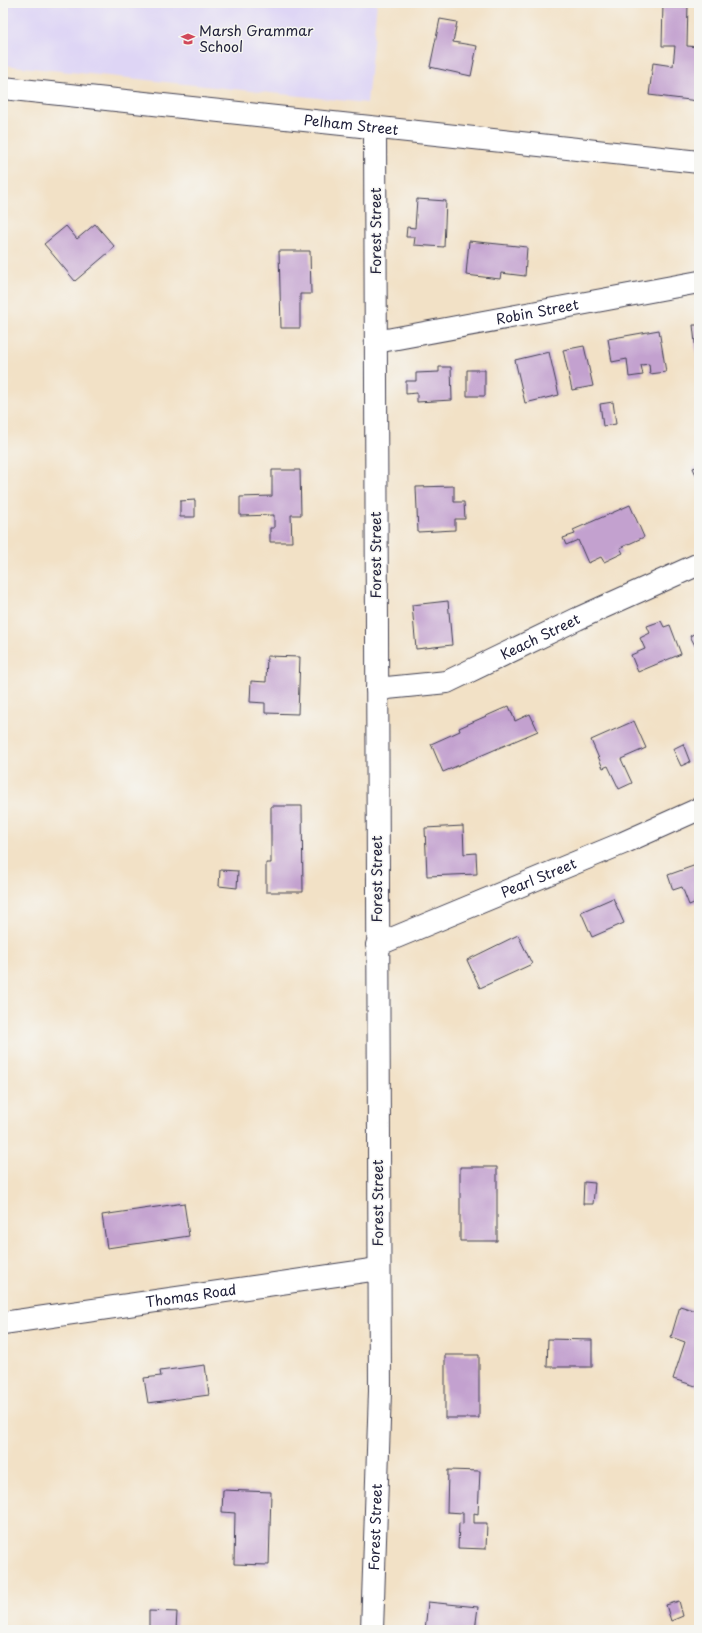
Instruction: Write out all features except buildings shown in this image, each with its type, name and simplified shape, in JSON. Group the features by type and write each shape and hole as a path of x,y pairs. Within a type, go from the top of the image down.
{"street":[{"name":"Pelham Street","path":"3,88 699,162"},
{"name":"Forest Street","path":"372,1630 380,1391 378,1269 375,128"},
{"name":"Robin Street","path":"376,342 699,282"},
{"name":"Keach Street","path":"377,690 447,682 577,619 699,564"},
{"name":"Pearl Street","path":"377,945 622,843 699,809"},
{"name":"Thomas Road","path":"3,1323 378,1269"}],"shaded area":[{"name":"Marsh Grammar School","path":"4,3 377,3 367,103 3,65"}],"place":[{"name":"Marsh Grammar School","path":"188,39"}]}
